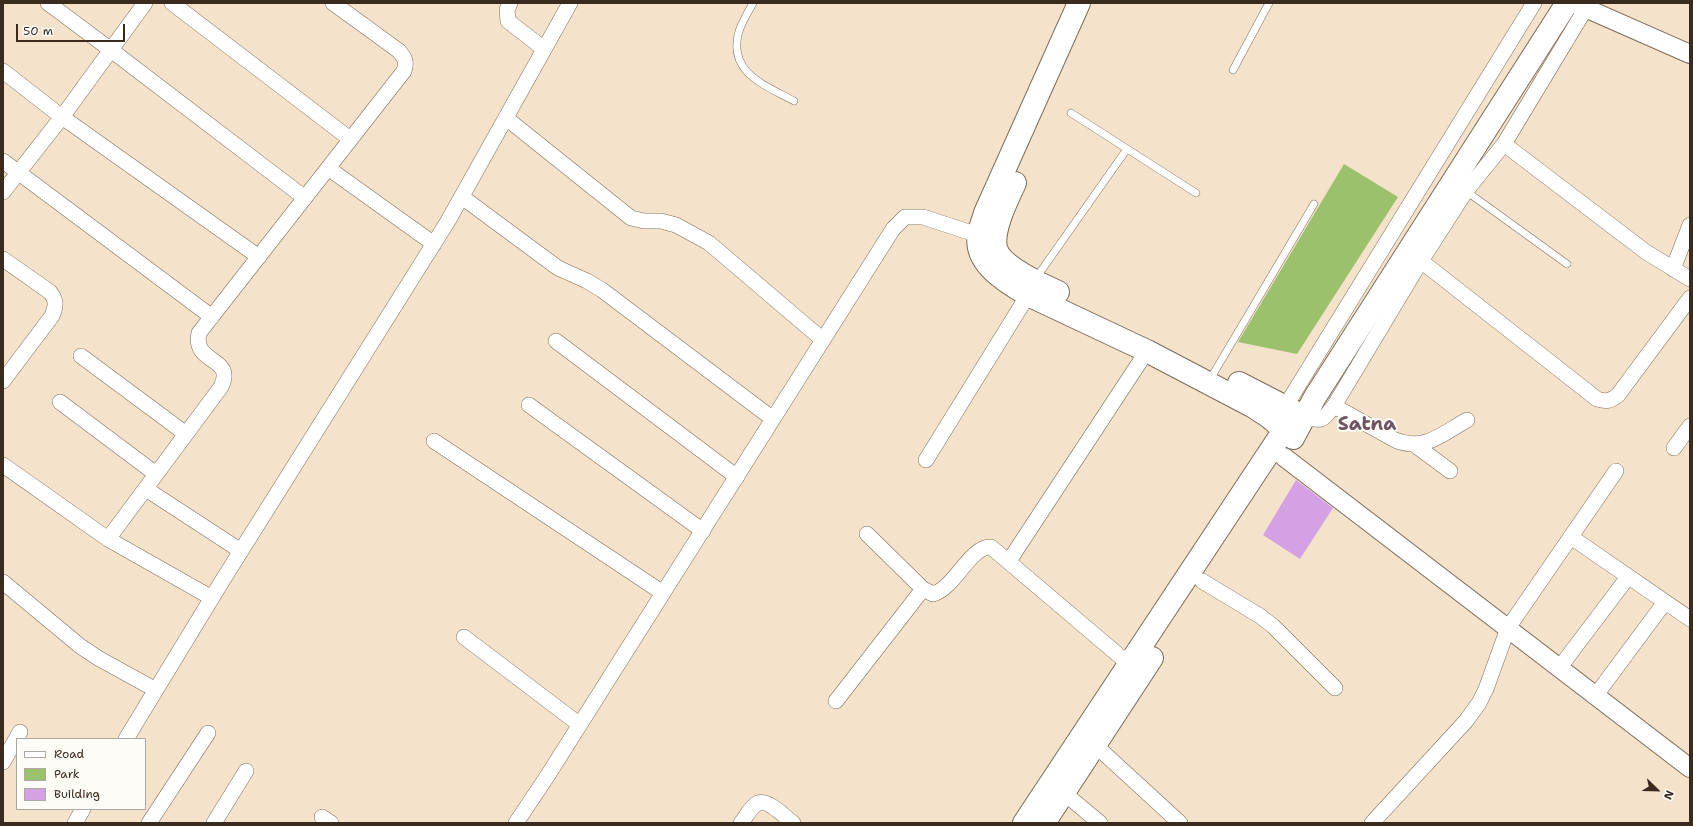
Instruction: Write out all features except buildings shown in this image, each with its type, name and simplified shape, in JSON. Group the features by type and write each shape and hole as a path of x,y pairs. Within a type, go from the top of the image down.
{"main road":[{"path":"1079,3 985,213 978,235 980,250 987,264 1011,285 1031,288 1154,340 1269,417 1287,442"},
{"path":"1095,3 1008,199 999,222 995,239 996,249 1005,261 1031,288 1147,351 1295,412"},
{"path":"1044,823 1202,581 1287,442 1295,412 1324,397 1576,5"},
{"path":"1024,823 1130,664 1287,442"}],"street":[{"path":"48,3 305,198"},
{"path":"3,192 62,117 145,3"},
{"path":"172,3 350,139"},
{"path":"108,540 225,380 222,367 199,347 199,333 404,71 406,64 400,51 333,3"},
{"path":"510,3 507,10 508,21 544,49"},
{"path":"127,738 241,551 434,244 462,197 570,3"},
{"path":"1295,412 1534,3"},
{"path":"1467,420 1424,444 1404,444 1394,440 1324,397 1421,261 1466,191 1504,144 1576,5 1690,54"},
{"path":"3,71 62,117 259,256"},
{"path":"506,118 631,218 644,221 661,221 676,225 709,243 823,340"},
{"path":"1504,144 1646,252 1690,279"},
{"path":"3,161 212,317"},
{"path":"328,168 434,244"},
{"path":"462,197 558,268 587,281 602,290 773,419"},
{"path":"516,823 580,725 893,229 905,217 923,217 978,235"},
{"path":"1673,269 1690,225"},
{"path":"3,259 50,292 55,299 56,307 52,316 3,381"},
{"path":"1421,261 1597,399 1604,402 1612,400 1618,395 1690,298"},
{"path":"926,460 1031,288"},
{"path":"556,341 737,477"},
{"path":"1009,561 1147,351"},
{"path":"81,356 186,434"},
{"path":"60,402 156,474"},
{"path":"529,405 703,531"},
{"path":"1674,448 1690,426"},
{"path":"434,441 663,593"},
{"path":"1287,442 1508,628 1690,768"},
{"path":"1415,445 1450,472"},
{"path":"3,465 108,540 212,598"},
{"path":"1372,823 1470,715 1479,703 1508,628 1616,471"},
{"path":"146,488 241,551"},
{"path":"868,534 923,589 933,594 941,592 978,551 986,547 991,547 1130,664"},
{"path":"1571,537 1690,619"},
{"path":"1560,667 1628,577"},
{"path":"1202,581 1255,613 1272,626 1335,688"},
{"path":"3,582 80,646 98,658 156,690"},
{"path":"836,701 923,589"},
{"path":"1596,695 1665,602"},
{"path":"464,637 580,725"},
{"path":"17,738 20,732"},
{"path":"149,823 208,733"},
{"path":"3,762 16,739"},
{"path":"1095,745 1180,823"},
{"path":"214,823 246,771"},
{"path":"1064,792 1100,823"},
{"path":"741,823 757,803 763,802 772,806 793,823"},
{"path":"75,823 82,810"}],"lane":[{"path":"753,3 739,30 736,50 740,65 754,78 794,101"},
{"path":"1233,70 1269,3"},
{"path":"1071,113 1196,193"},
{"path":"1031,288 1127,149"},
{"path":"1466,191 1567,264"},
{"path":"1211,377 1314,204"}],"green space":[{"path":"1344,164 1398,197 1297,354 1238,342"}],"district":[{"name":"Satna","path":"1367,425"}]}
